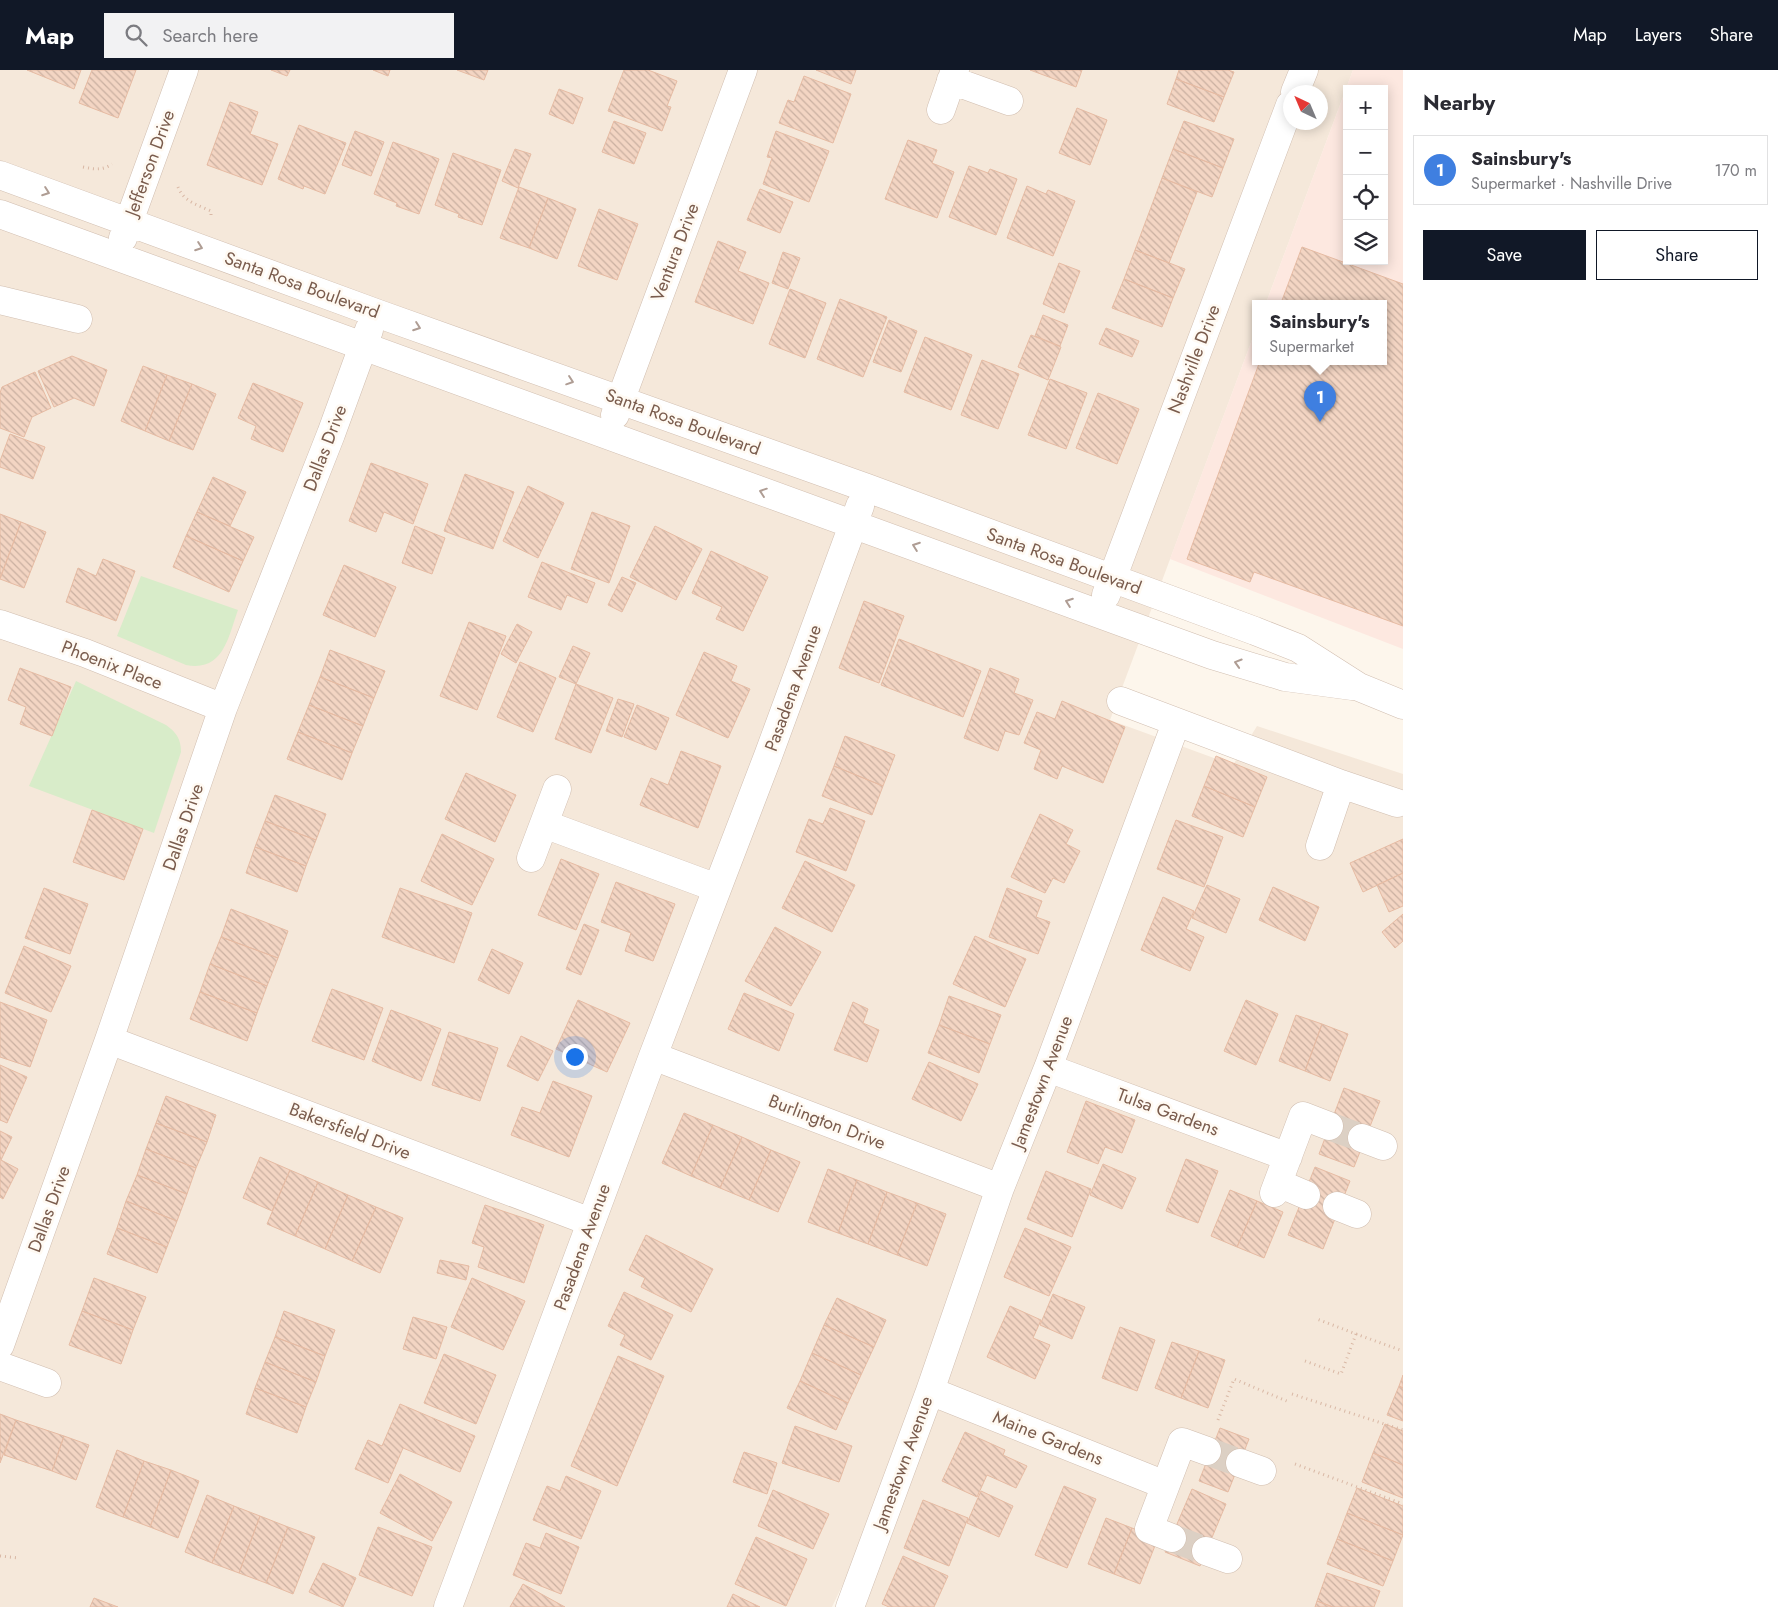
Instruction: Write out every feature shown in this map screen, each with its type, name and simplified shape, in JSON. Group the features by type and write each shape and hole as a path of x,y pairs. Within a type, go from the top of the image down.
{"street":[{"name":"Jefferson Drive","path":"117,256 184,70"},
{"name":"Ventura Drive","path":"607,435 743,70"},
{"path":"1298,85 1304,70"},
{"path":"941,110 953,75 1009,101"},
{"name":"Nashville Drive","path":"1100,614 1283,124"},
{"name":"Santa Rosa Boulevard","path":"0,175 867,488 1298,648 1358,687 1403,705"},
{"name":"Santa Rosa Boulevard","path":"0,214 1212,655 1285,677 1358,687"},
{"path":"0,300 78,320"},
{"name":"Dallas Drive","path":"0,1345 109,1040 223,708 331,434 376,312"},
{"name":"Pasadena Avenue","path":"448,1607 867,488"},
{"name":"Phoenix Place","path":"0,624 85,653 223,708"},
{"path":"1121,701 1341,784 1397,803"},
{"name":"Jamestown Avenue","path":"850,1607 930,1391 1000,1188 1048,1068 1176,723"},
{"path":"1320,846 1341,784"},
{"path":"531,858 557,789"},
{"path":"544,824 717,888"},
{"name":"Bakersfield Drive","path":"109,1040 591,1222"},
{"name":"Burlington Drive","path":"653,1056 1000,1188"},
{"name":"Tulsa Gardens","path":"1048,1068 1288,1157"},
{"path":"1306,1194 1276,1188 1303,1116 1329,1126"},
{"path":"0,1366 46,1383"},
{"name":"Maine Gardens","path":"930,1391 1165,1485"},
{"path":"1172,1538 1148,1529 1182,1442 1207,1450"}],"path":[{"path":"76,165 97,170 106,168 118,158"},
{"path":"177,182 180,192 187,200 212,211"},
{"path":"1317,1318 1403,1351"},
{"path":"1304,1361 1341,1374 1356,1334"},
{"path":"1207,1450 1234,1380 1289,1402"},
{"path":"1292,1394 1403,1430"},
{"path":"1286,1461 1403,1504"},
{"path":"0,1556 19,1558"}],"shaded area":[{"path":"0,70 1353,70 1347,85 1343,85 1343,97 1267,300 1252,300 1252,340 1110,720 1233,765 1257,726 1403,774 1403,1607 861,1607 918,1428 832,1607 0,1607"},
{"path":"1353,70 1403,70 1403,649 1170,559 1252,340 1252,365 1387,365 1387,300 1267,300 1343,97 1343,265 1388,265 1388,85 1347,85"}],"green space":[{"path":"141,576 238,610 227,642 216,658 198,666 186,665 117,636"},
{"path":"76,681 166,725 177,736 181,752 154,833 29,786"}],"building":[{"path":"27,70 81,70 74,89"},
{"path":"92,70 136,70 118,118 79,103"},
{"path":"271,70 290,70 287,76"},
{"path":"373,70 390,70 388,76"},
{"path":"457,70 488,70 484,80"},
{"path":"624,70 648,70 677,81 667,106 671,107 662,131 608,111"},
{"path":"816,70 856,70 851,84"},
{"path":"1030,70 1082,70 1076,87"},
{"path":"1179,70 1228,70 1234,72 1224,97 1176,79"},
{"path":"804,76 851,94 833,143 779,123 788,100 794,102"},
{"path":"1176,79 1224,97 1214,122 1167,104"},
{"path":"559,89 583,98 573,124 549,114"},
{"path":"230,102 258,112 250,134 278,144 262,185 207,165"},
{"path":"1077,108 1107,120 1090,165 1059,153"},
{"path":"614,121 646,133 634,164 602,152"},
{"path":"1184,121 1234,139 1223,168 1173,149"},
{"path":"299,125 346,143 325,194 304,186 303,189 278,179"},
{"path":"355,131 384,142 371,176 342,165"},
{"path":"776,131 829,151 809,202 763,184 772,158 767,157"},
{"path":"908,140 937,150 932,163 954,172 937,218 885,199"},
{"path":"393,142 439,159 419,214 396,206 397,203 374,194"},
{"path":"515,149 531,154 518,188 502,181"},
{"path":"1173,149 1223,168 1212,197 1162,178"},
{"path":"453,153 501,170 482,225 458,217 459,214 435,205"},
{"path":"969,166 988,173 990,169 1017,179 996,235 949,217"},
{"path":"1162,178 1197,192 1169,263 1135,250"},
{"path":"1027,186 1046,194 1048,190 1075,201 1053,256 1007,238"},
{"path":"519,187 548,198 529,248 500,238"},
{"path":"760,189 793,202 780,233 747,220"},
{"path":"548,198 576,209 557,259 529,248"},
{"path":"599,209 638,224 617,280 578,266"},
{"path":"718,241 746,252 738,271 769,283 753,324 695,302"},
{"path":"1302,247 1343,262 1343,265 1351,265 1403,284 1403,626 1254,572 1250,582 1187,559 1259,365 1387,365 1387,300 1282,300"},
{"path":"1135,250 1185,269 1173,298 1124,279"},
{"path":"783,252 800,258 788,289 772,283"},
{"path":"1059,263 1080,271 1064,313 1043,304"},
{"path":"1124,279 1173,298 1162,327 1112,308"},
{"path":"790,289 826,303 805,358 769,344"},
{"path":"840,299 887,317 863,377 817,359"},
{"path":"1043,315 1068,325 1060,346 1035,336"},
{"path":"889,320 917,331 901,372 873,362"},
{"path":"1106,328 1139,341 1132,357 1099,344"},
{"path":"1031,335 1061,347 1048,380 1018,367"},
{"path":"925,337 972,355 951,410 904,392"},
{"path":"72,356 107,370 94,406 74,398 54,407 38,371"},
{"path":"982,360 1019,374 998,429 961,415"},
{"path":"143,366 167,375 145,431 121,421"},
{"path":"35,372 51,408 32,417 24,437 0,428 0,393 2,387"},
{"path":"167,375 192,384 169,441 145,431"},
{"path":"1050,379 1087,393 1066,449 1028,435"},
{"path":"253,383 303,403 283,452 251,439 256,426 238,418"},
{"path":"192,384 216,394 193,450 169,441"},
{"path":"1098,393 1139,409 1117,464 1076,448"},
{"path":"10,434 45,447 33,479 0,467 0,461"},
{"path":"371,463 428,484 413,524 384,512 376,532 349,521"},
{"path":"465,474 514,492 493,549 444,531"},
{"path":"213,477 246,492 230,526 197,512"},
{"path":"528,486 564,503 538,558 503,541"},
{"path":"197,512 254,537 243,561 186,536"},
{"path":"592,512 630,526 609,583 571,569"},
{"path":"0,514 21,522 0,578"},
{"path":"21,522 46,532 24,588 0,579"},
{"path":"415,526 445,538 432,574 402,563"},
{"path":"655,526 702,549 676,600 630,577"},
{"path":"186,536 243,561 229,592 173,567"},
{"path":"711,551 768,577 743,631 716,619 722,607 692,593"},
{"path":"103,559 135,571 116,621 66,602 78,568 96,576"},
{"path":"542,562 595,583 587,603 567,595 561,610 528,597"},
{"path":"344,565 396,587 375,637 323,615"},
{"path":"622,577 636,583 622,612 608,605"},
{"path":"864,601 904,616 879,683 839,668"},
{"path":"469,622 506,636 477,710 440,696"},
{"path":"517,624 532,632 516,663 501,654"},
{"path":"899,639 981,671 963,717 881,685"},
{"path":"573,646 590,653 576,684 559,677"},
{"path":"330,650 385,671 374,698 320,677"},
{"path":"704,652 737,666 731,681 750,689 728,738 676,715"},
{"path":"520,662 556,678 533,732 497,717"},
{"path":"20,668 71,687 52,736 20,724 26,707 8,700"},
{"path":"990,668 1019,679 1014,693 1033,700 1019,735 1005,731 998,751 964,738"},
{"path":"320,677 374,698 363,726 309,705"},
{"path":"576,684 613,698 591,753 555,739"},
{"path":"618,699 634,704 622,737 606,731"},
{"path":"1062,701 1125,727 1103,783 1062,766 1057,779 1034,769 1041,750 1024,743 1037,712 1055,719"},
{"path":"309,705 363,726 352,753 298,732"},
{"path":"637,705 669,718 656,750 624,737"},
{"path":"298,732 352,753 342,780 287,759"},
{"path":"845,736 895,755 883,786 834,766"},
{"path":"681,751 721,766 698,828 640,805 651,778 668,785"},
{"path":"1216,756 1267,777 1255,807 1204,786"},
{"path":"834,766 883,786 872,815 822,796"},
{"path":"466,773 516,795 495,842 445,819"},
{"path":"1204,786 1255,807 1243,837 1192,816"},
{"path":"275,795 326,814 316,840 265,821"},
{"path":"830,808 865,821 846,871 796,852 809,819 823,824"},
{"path":"92,810 143,829 124,880 73,862"},
{"path":"1040,814 1073,830 1066,844 1080,851 1064,883 1053,878 1045,893 1011,877"},
{"path":"1176,820 1223,837 1204,887 1157,869"},
{"path":"265,821 316,840 306,866 255,847"},
{"path":"442,834 494,859 472,905 421,881"},
{"path":"1403,839 1403,873 1363,892 1350,863"},
{"path":"255,847 306,866 297,892 246,873"},
{"path":"561,859 599,874 576,930 538,915"},
{"path":"805,861 855,885 832,932 782,908"},
{"path":"1403,873 1403,906 1389,912 1377,885"},
{"path":"616,882 675,904 653,961 625,951 631,933 601,922"},
{"path":"1207,885 1240,899 1226,933 1192,918"},
{"path":"1273,887 1319,907 1305,941 1259,920"},
{"path":"44,888 88,904 70,954 25,938"},
{"path":"400,888 472,913 454,963 382,937"},
{"path":"1007,888 1042,901 1036,917 1050,922 1038,954 989,937"},
{"path":"1163,897 1194,911 1186,929 1204,937 1190,971 1141,950"},
{"path":"231,909 288,931 278,958 221,937"},
{"path":"1403,914 1403,941 1395,948 1382,932"},
{"path":"584,924 599,930 581,975 566,969"},
{"path":"775,927 821,952 791,1006 745,981"},
{"path":"975,936 1026,959 1005,1007 953,984"},
{"path":"221,937 278,958 267,986 210,964"},
{"path":"24,946 71,966 51,1012 5,993"},
{"path":"492,949 523,963 509,994 478,980"},
{"path":"210,964 267,986 257,1013 200,992"},
{"path":"332,989 383,1008 364,1060 312,1041"},
{"path":"200,992 257,1013 247,1041 190,1019"},
{"path":"744,993 794,1014 779,1051 728,1029"},
{"path":"949,996 1001,1015 990,1044 939,1025"},
{"path":"578,1000 630,1023 607,1072 556,1049"},
{"path":"1246,1000 1278,1014 1256,1065 1224,1051"},
{"path":"0,1002 47,1020 30,1067 0,1057"},
{"path":"853,1002 868,1009 863,1023 879,1030 867,1062 834,1050"},
{"path":"391,1010 441,1029 421,1081 372,1061"},
{"path":"1296,1015 1322,1024 1305,1071 1279,1061"},
{"path":"1322,1024 1348,1034 1330,1081 1305,1071"},
{"path":"939,1025 990,1044 979,1073 928,1053"},
{"path":"449,1032 498,1048 480,1101 432,1085"},
{"path":"521,1036 553,1051 538,1081 507,1066"},
{"path":"929,1062 978,1084 961,1121 912,1099"},
{"path":"0,1065 27,1077 7,1123 0,1120"},
{"path":"553,1081 592,1096 569,1157 511,1135 522,1107 540,1113"},
{"path":"1344,1088 1380,1101 1354,1167 1319,1154"},
{"path":"166,1096 216,1115 207,1142 156,1123"},
{"path":"1086,1101 1135,1120 1122,1153 1105,1147 1098,1164 1067,1152"},
{"path":"684,1113 713,1125 691,1176 662,1163"},
{"path":"156,1123 207,1142 196,1168 146,1149"},
{"path":"713,1125 742,1137 720,1188 691,1176"},
{"path":"0,1131 12,1137 1,1160 18,1169 3,1199 0,1197"},
{"path":"742,1137 771,1150 749,1200 720,1188"},
{"path":"146,1149 196,1168 187,1194 137,1175"},
{"path":"771,1150 800,1162 778,1212 749,1200"},
{"path":"260,1157 290,1170 272,1211 243,1198"},
{"path":"1186,1159 1218,1171 1198,1223 1166,1211"},
{"path":"1103,1164 1136,1178 1122,1209 1090,1195"},
{"path":"1315,1167 1350,1181 1323,1249 1288,1235"},
{"path":"828,1169 857,1180 838,1233 808,1222"},
{"path":"290,1170 318,1182 295,1236 267,1224"},
{"path":"1046,1171 1091,1189 1072,1237 1027,1219"},
{"path":"137,1175 187,1194 177,1221 126,1201"},
{"path":"857,1180 887,1192 868,1244 838,1233"},
{"path":"318,1182 348,1195 325,1249 295,1236"},
{"path":"1230,1190 1257,1201 1237,1247 1211,1236"},
{"path":"887,1192 917,1203 897,1255 868,1244"},
{"path":"348,1195 376,1207 352,1261 325,1249"},
{"path":"126,1201 177,1221 167,1247 117,1228"},
{"path":"1257,1201 1283,1212 1264,1258 1237,1247"},
{"path":"917,1203 946,1214 927,1266 897,1255"},
{"path":"485,1205 544,1225 524,1283 478,1267 484,1247 472,1243"},
{"path":"376,1207 403,1218 380,1273 352,1261"},
{"path":"117,1228 167,1247 157,1273 107,1254"},
{"path":"1025,1228 1071,1247 1049,1296 1004,1277"},
{"path":"646,1235 713,1269 691,1312 641,1287 645,1278 629,1270"},
{"path":"440,1260 469,1266 466,1280 437,1273"},
{"path":"94,1278 146,1297 133,1330 82,1311"},
{"path":"472,1278 525,1301 503,1350 451,1327"},
{"path":"624,1292 673,1315 651,1360 620,1345 625,1335 608,1326"},
{"path":"1053,1294 1085,1307 1072,1339 1040,1325"},
{"path":"837,1298 886,1320 874,1347 824,1325"},
{"path":"1010,1306 1041,1320 1033,1338 1050,1345 1035,1379 987,1357"},
{"path":"82,1311 133,1330 121,1364 69,1345"},
{"path":"284,1311 335,1330 325,1356 275,1337"},
{"path":"413,1317 447,1327 436,1359 403,1349"},
{"path":"824,1325 874,1347 861,1375 812,1353"},
{"path":"1120,1327 1155,1340 1137,1391 1102,1378"},
{"path":"275,1337 325,1356 316,1382 265,1362"},
{"path":"1172,1342 1199,1351 1181,1398 1155,1388"},
{"path":"1199,1351 1225,1360 1208,1408 1181,1398"},
{"path":"812,1353 861,1375 848,1403 800,1381"},
{"path":"444,1354 496,1375 476,1424 424,1403"},
{"path":"618,1356 664,1376 617,1486 571,1466"},
{"path":"265,1362 316,1382 306,1407 255,1388"},
{"path":"1403,1375 1403,1388 1399,1386"},
{"path":"800,1381 848,1403 836,1430 787,1408"},
{"path":"1399,1386 1403,1388 1403,1421 1387,1415"},
{"path":"255,1388 306,1407 297,1433 246,1414"},
{"path":"400,1404 475,1436 460,1472 403,1448 388,1483 355,1469 368,1440 382,1446"},
{"path":"0,1414 16,1420 0,1463"},
{"path":"16,1420 64,1436 52,1471 4,1455"},
{"path":"1385,1424 1403,1431 1403,1465 1373,1453"},
{"path":"795,1426 852,1446 839,1482 782,1463"},
{"path":"1220,1428 1249,1439 1228,1492 1199,1481"},
{"path":"965,1432 1005,1450 1003,1455 1027,1466 1016,1488 987,1475 977,1497 942,1481"},
{"path":"64,1436 89,1445 76,1480 52,1471"},
{"path":"117,1450 144,1461 123,1517 96,1507"},
{"path":"744,1452 777,1463 767,1494 733,1482"},
{"path":"1373,1453 1403,1465 1403,1498 1362,1482"},
{"path":"144,1461 171,1470 150,1527 123,1517"},
{"path":"171,1470 199,1481 178,1538 150,1527"},
{"path":"400,1474 452,1502 432,1541 380,1513"},
{"path":"566,1476 601,1491 581,1539 533,1520 547,1486 560,1491"},
{"path":"1064,1486 1096,1499 1067,1568 1035,1555"},
{"path":"1357,1488 1403,1506 1403,1535 1347,1513"},
{"path":"1192,1489 1226,1504 1200,1566 1165,1552"},
{"path":"773,1490 829,1514 813,1549 758,1526"},
{"path":"981,1491 1013,1506 999,1537 967,1523"},
{"path":"207,1495 234,1506 212,1563 185,1552"},
{"path":"923,1500 968,1518 949,1566 904,1548"},
{"path":"234,1506 260,1516 239,1573 212,1563"},
{"path":"1347,1513 1403,1535 1393,1561 1337,1539"},
{"path":"260,1516 288,1527 266,1583 239,1573"},
{"path":"1106,1518 1132,1528 1114,1574 1088,1564"},
{"path":"288,1527 315,1537 293,1594 266,1583"},
{"path":"378,1527 432,1547 412,1596 359,1575"},
{"path":"1132,1528 1158,1538 1140,1584 1114,1574"},
{"path":"546,1533 579,1547 561,1594 513,1575 526,1543 540,1548"},
{"path":"756,1537 807,1559 786,1606 735,1584"},
{"path":"1337,1539 1393,1561 1383,1586 1327,1564"},
{"path":"903,1556 948,1576 934,1607 889,1607 882,1604"},
{"path":"323,1563 356,1578 343,1607 309,1592"},
{"path":"1327,1573 1380,1591 1374,1607 1333,1607 1317,1601"},
{"path":"523,1584 565,1607 510,1607"},
{"path":"733,1594 760,1607 727,1607"},
{"path":"94,1598 118,1607 90,1607"},
{"path":"1317,1601 1333,1607 1315,1607"}],"tunnel":[{"path":"1329,1126 1362,1138"},
{"path":"1207,1451 1240,1463"},
{"path":"1172,1538 1206,1551"}],"place":[{"name":"Sainsbury's","path":"1320,422"}]}
